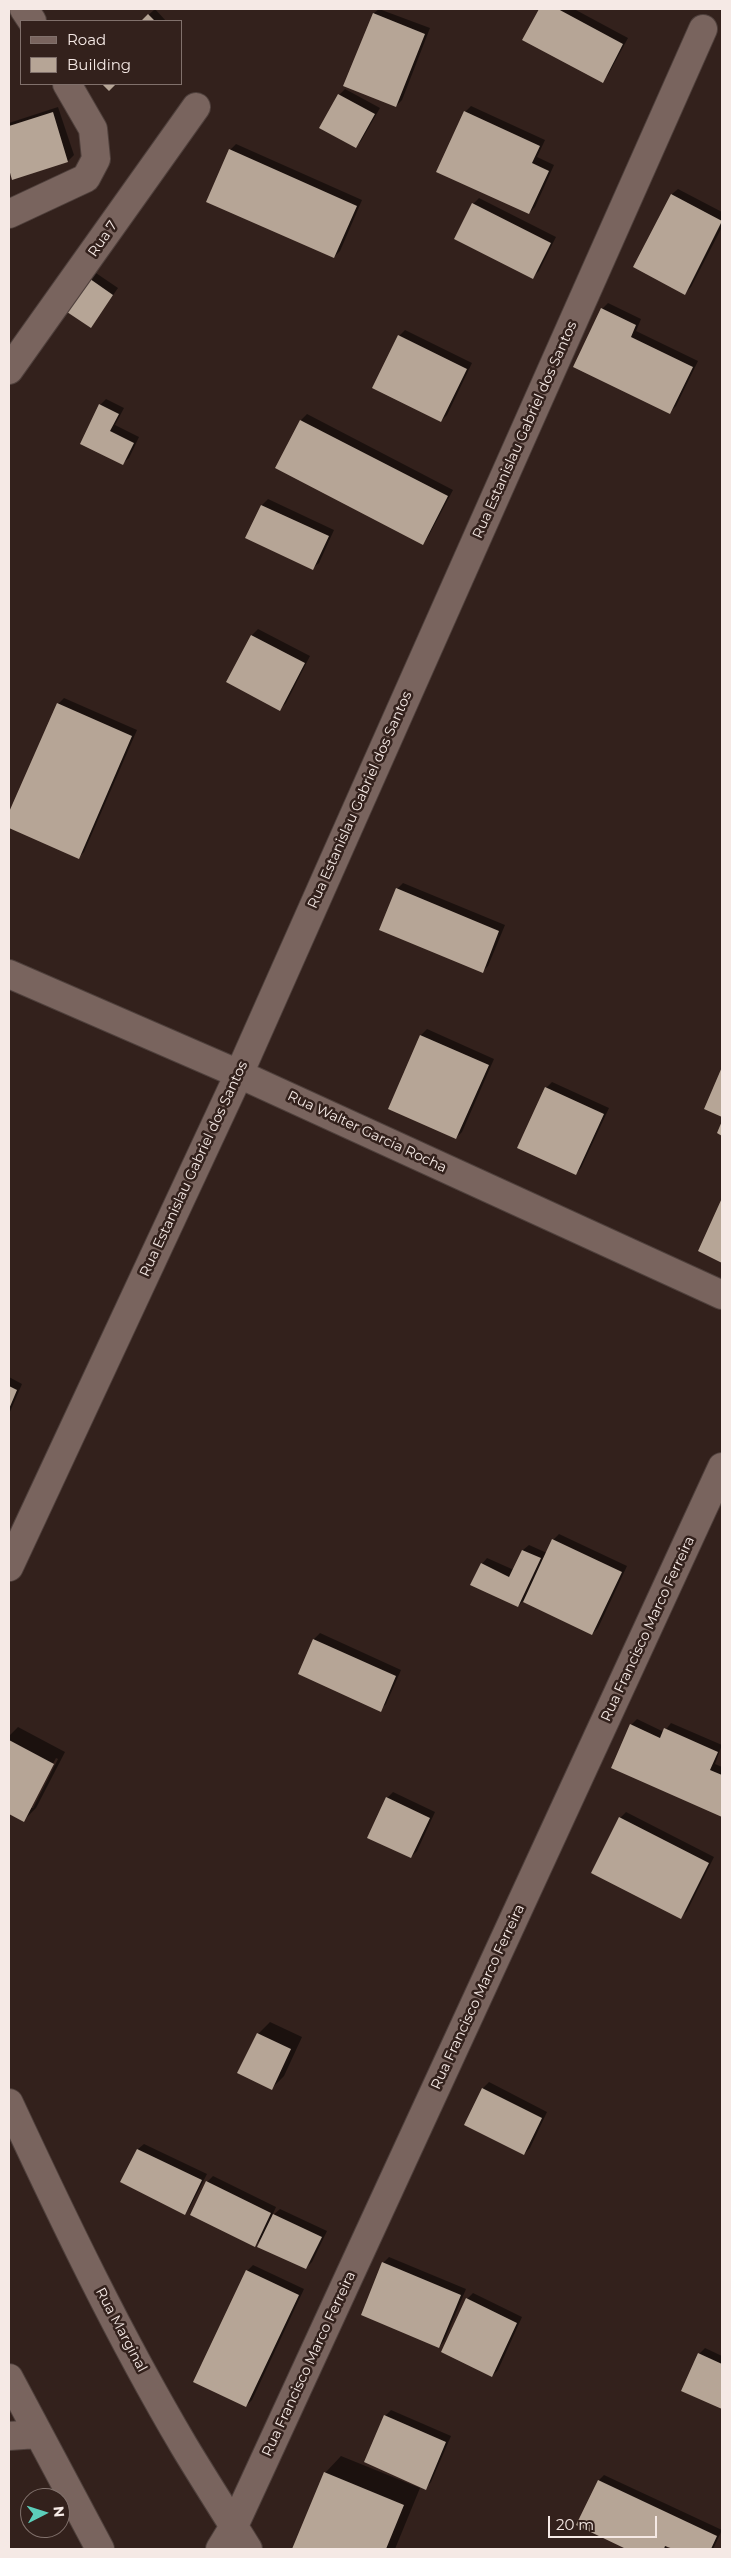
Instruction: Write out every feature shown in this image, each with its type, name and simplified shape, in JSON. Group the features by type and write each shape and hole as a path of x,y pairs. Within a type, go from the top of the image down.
{"street":[{"path":"24,9 31,20"},
{"name":"Rua Estanislau Gabriel dos Santos","path":"9,1567 239,1074 703,29"},
{"path":"9,214 86,178 96,159 93,129 68,85"},
{"name":"Rua 7","path":"9,370 196,107"},
{"name":"Rua Walter Garcia Rocha","path":"9,974 239,1074 722,1295"},
{"name":"Rua Francisco Marco Ferreira","path":"220,2549 234,2526 722,1467"},
{"name":"Rua Marginal","path":"11,2114 76,2245 148,2382 184,2446 248,2549"},
{"path":"9,2378 37,2434 100,2549"},
{"path":"9,2436 37,2434"}],"building":[{"path":"539,9 558,9 623,44 603,83 522,40"},
{"path":"373,13 425,34 396,107 343,86"},
{"path":"148,14 154,20 142,20"},
{"path":"103,85 115,85 109,91"},
{"path":"338,94 375,114 356,148 319,128"},
{"path":"464,111 540,146 532,163 549,171 529,214 436,172"},
{"path":"53,112 68,162 12,180 9,169 9,126"},
{"path":"229,149 357,206 334,258 206,202"},
{"path":"671,194 722,221 685,295 633,267"},
{"path":"472,203 551,243 533,279 454,239"},
{"path":"83,274 113,295 91,328 61,308"},
{"path":"601,308 636,325 631,337 693,367 670,414 573,367"},
{"path":"398,335 467,369 441,422 372,388"},
{"path":"99,404 119,414 110,431 134,443 123,465 80,444"},
{"path":"300,420 448,496 423,545 275,468"},
{"path":"261,505 329,536 313,570 245,538"},
{"path":"251,635 305,663 280,711 226,682"},
{"path":"57,703 132,736 79,859 9,828 9,812"},
{"path":"396,888 499,931 483,973 379,930"},
{"path":"420,1035 489,1065 456,1139 388,1109"},
{"path":"722,1067 722,1117 704,1109"},
{"path":"545,1087 604,1114 576,1175 517,1148"},
{"path":"722,1121 722,1136 717,1133"},
{"path":"722,1198 722,1263 698,1251"},
{"path":"9,1386 17,1390 9,1409"},
{"path":"552,1539 622,1572 592,1635 523,1602"},
{"path":"522,1550 541,1558 518,1607 470,1585 481,1563 509,1577"},
{"path":"313,1639 396,1676 381,1712 298,1674"},
{"path":"630,1724 660,1738 664,1728 718,1752 710,1770 722,1775 722,1817 611,1768"},
{"path":"9,1740 54,1764 24,1822 9,1814"},
{"path":"386,1797 430,1818 411,1858 367,1838"},
{"path":"619,1817 709,1863 681,1919 591,1873"},
{"path":"257,2033 291,2049 272,2090 237,2073"},
{"path":"482,2088 542,2118 524,2155 464,2125"},
{"path":"137,2149 202,2180 185,2215 120,2182"},
{"path":"206,2181 271,2213 255,2247 190,2215"},
{"path":"273,2214 322,2237 306,2269 257,2247"},
{"path":"382,2262 461,2295 439,2348 361,2315"},
{"path":"246,2270 299,2295 246,2407 193,2382"},
{"path":"466,2298 517,2323 492,2377 441,2352"},
{"path":"698,2353 722,2364 722,2409 681,2391"},
{"path":"384,2415 446,2442 426,2490 364,2462"},
{"path":"324,2472 404,2505 386,2549 292,2549"},
{"path":"598,2480 717,2536 711,2549 673,2549 665,2546 664,2549 626,2549 576,2525"}]}
